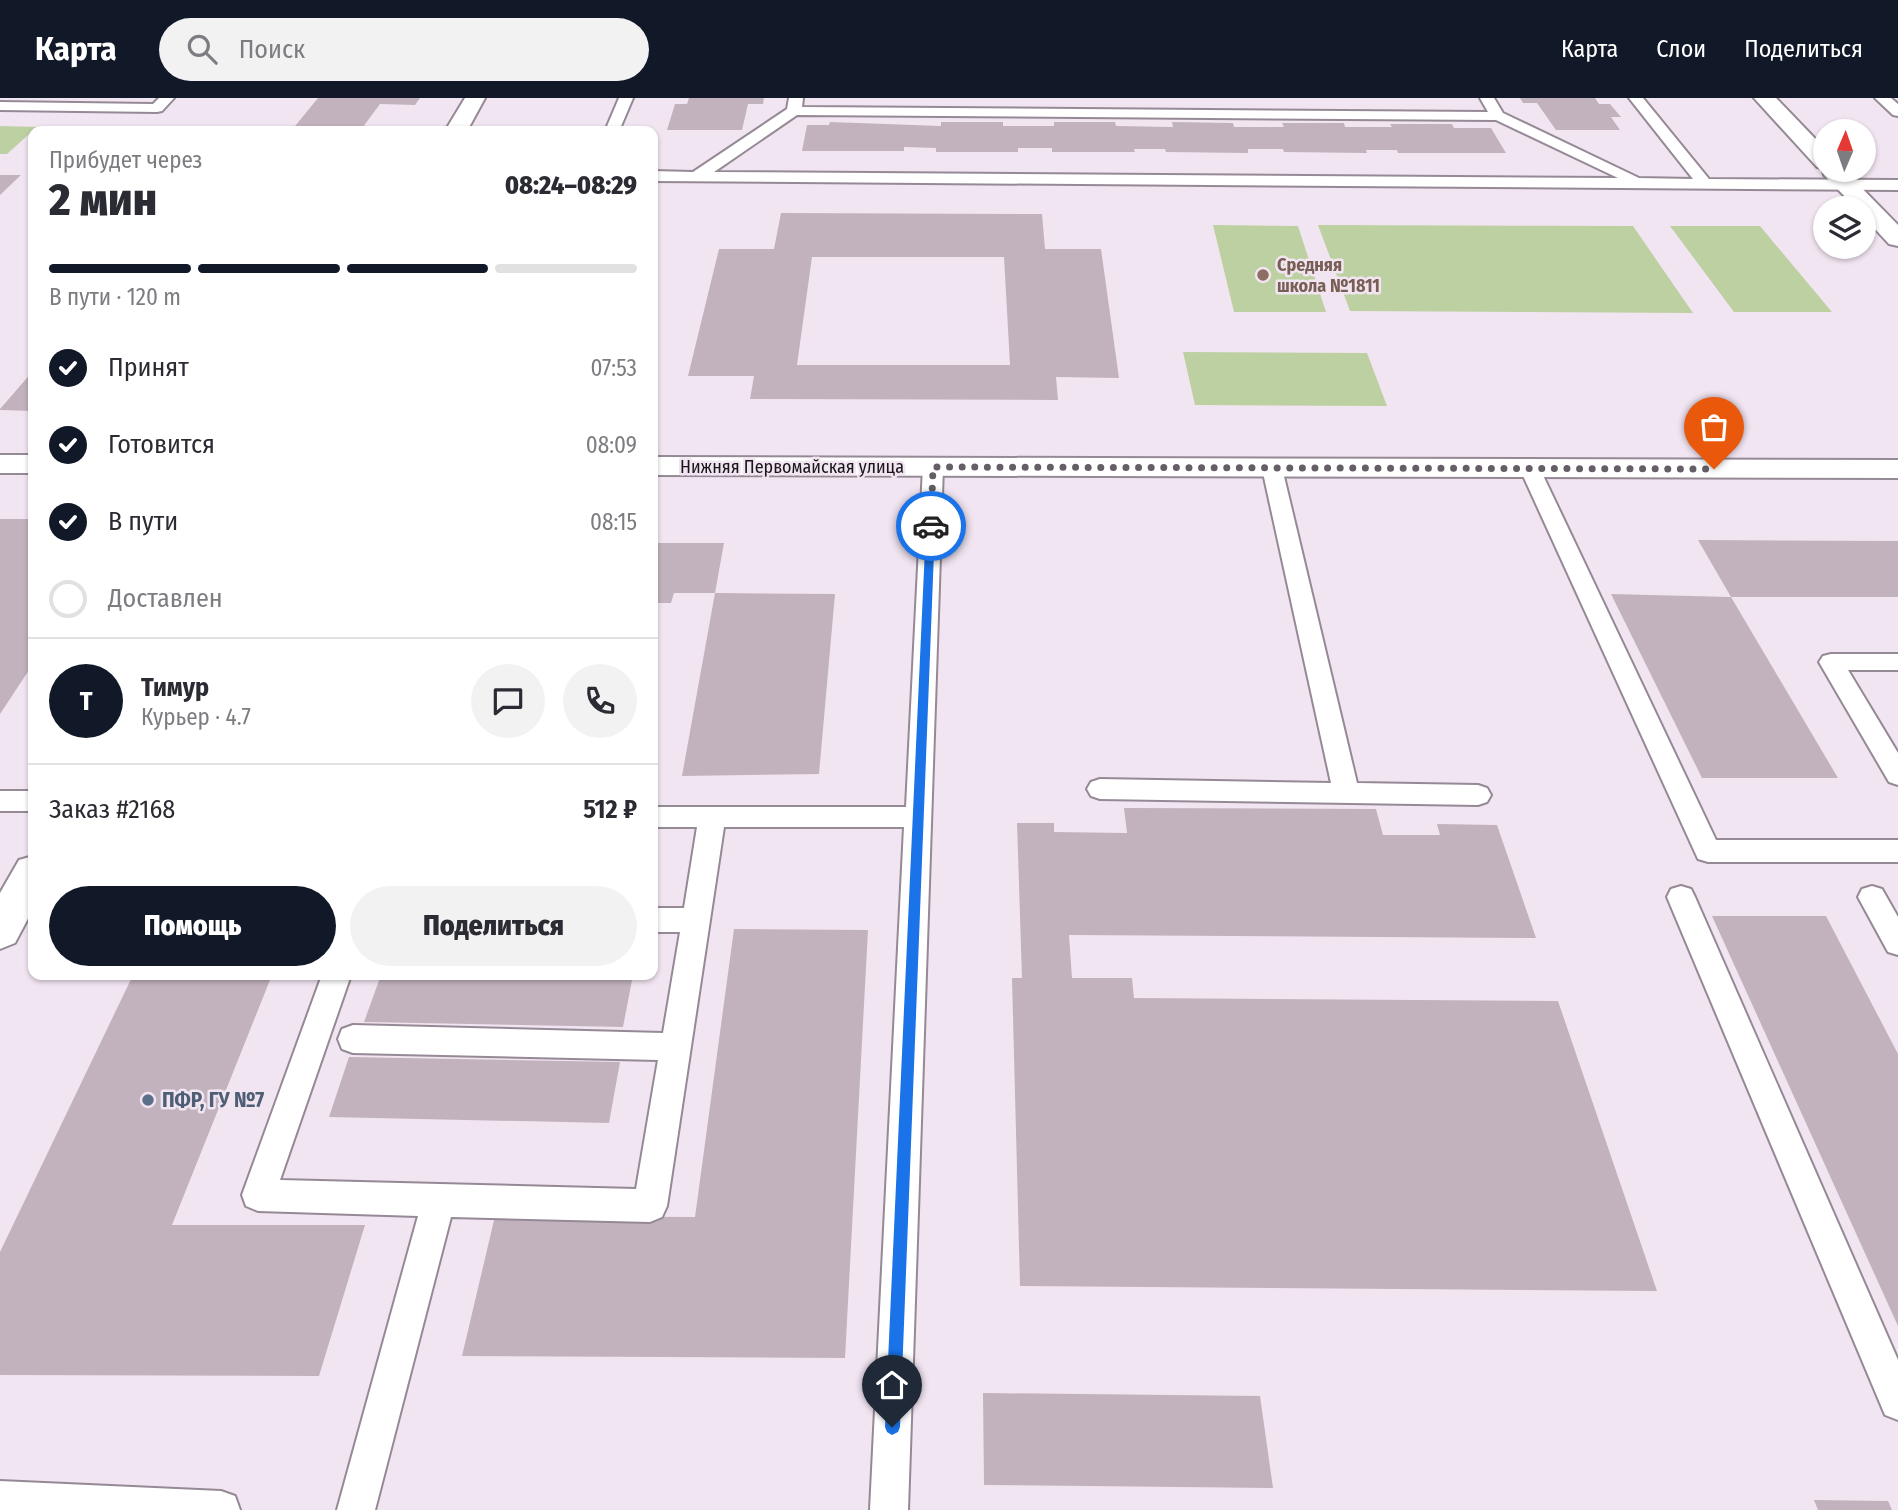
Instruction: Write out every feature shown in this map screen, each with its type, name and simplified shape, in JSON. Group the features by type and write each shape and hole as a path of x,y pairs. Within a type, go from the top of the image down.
{"street":[{"path":"459,126 475,98"},
{"path":"1764,98 1813,149"},
{"path":"1844,182 1898,239"},
{"path":"0,464 28,464"},
{"name":"Нижняя Первомайская улица","path":"658,466 1898,469"}],"lane":[{"path":"0,106 157,108 167,98"},
{"path":"614,126 626,98"},
{"path":"1487,98 1498,116"},
{"path":"1636,98 1705,184"},
{"path":"1882,98 1898,112"},
{"path":"697,176 795,104 1498,116 1641,183"},
{"path":"658,176 1705,184 1813,179"},
{"path":"1869,182 1898,186"},
{"path":"889,1510 933,467"},
{"path":"1272,468 1346,793"},
{"path":"1530,469 1708,851 1898,851"},
{"path":"1898,662 1831,662 1898,775"},
{"path":"1100,789 1478,795"},
{"path":"0,801 28,801"},
{"path":"658,817 918,817"},
{"path":"334,980 258,1195 650,1206 712,818"},
{"path":"1681,897 1898,1402"},
{"path":"1872,897 1898,943"},
{"path":"658,920 696,920"},
{"path":"353,1039 676,1047"},
{"path":"356,1510 439,1200"},
{"path":"0,1500 221,1510"}],"green space":[{"path":"0,126 28,127 28,135 7,154 0,154"},
{"path":"1213,225 1298,226 1326,312 1234,312"},
{"path":"1318,225 1633,226 1693,313 1350,311"},
{"path":"1670,226 1760,226 1832,312 1734,312"},
{"path":"1183,352 1367,353 1387,406 1195,405"}],"building":[{"path":"318,98 420,98 415,105 380,104 364,126 295,126"},
{"path":"689,98 764,98 763,104 748,104 742,130 667,130 675,104 687,104"},
{"path":"1520,98 1595,98 1599,104 1610,104 1621,117 1611,117 1620,130 1556,130 1537,103 1523,103"},
{"path":"830,122 941,126 941,122 1003,122 1003,126 1054,126 1054,122 1115,122 1116,126 1173,127 1172,122 1233,123 1234,127 1284,127 1282,123 1344,123 1345,127 1452,124 1454,128 1491,128 1506,153 1398,153 1397,150 1366,150 1367,153 1284,152 1283,149 1248,149 1248,153 1166,152 1165,149 1134,149 1135,152 1052,152 1052,148 1018,148 1018,152 936,152 936,148 904,147 904,151 802,151 807,125 829,125"},
{"path":"0,175 21,175 0,195"},
{"path":"781,213 1042,214 1045,249 1101,249 1119,378 1056,377 1058,400 750,399 754,376 688,376 719,249 774,249","holes":["812,257 1004,257 1010,365 797,365"]},
{"path":"28,377 28,411 0,409"},
{"path":"0,519 28,519 28,672 0,714"},
{"path":"1698,540 1898,541 1898,597 1731,597"},
{"path":"658,543 724,543 715,593 674,593 671,603 658,603"},
{"path":"715,593 835,594 819,774 682,776"},
{"path":"1611,594 1731,597 1838,778 1702,778"},
{"path":"1124,808 1376,809 1383,835 1440,835 1437,824 1497,825 1536,938 1069,935 1072,978 1132,978 1134,998 1558,1001 1657,1291 1020,1286 1012,978 1022,978 1017,823 1054,823 1054,832 1127,833"},
{"path":"1712,916 1826,916 1898,1054 1898,1326"},
{"path":"734,929 868,930 845,1358 462,1356 495,1216 695,1217"},
{"name":"ПФР, ГУ №7","path":"131,980 270,980 172,1225 365,1225 319,1376 0,1375 0,1252"},
{"path":"379,980 632,980 623,1027 364,1022"},
{"path":"349,1057 620,1062 609,1123 329,1117"},
{"path":"983,1393 1260,1396 1273,1488 984,1485"},
{"path":"1814,1500 1888,1501 1892,1510 1818,1510"}],"way so far":[{"path":"931,526 933,467 1714,469"}],"place":[{"name":"Средняя школа №1811","path":"1263,275"},
{"name":"ПФР, ГУ №7","path":"148,1100"}],"route":[{"path":"892,1427 931,526"}]}
